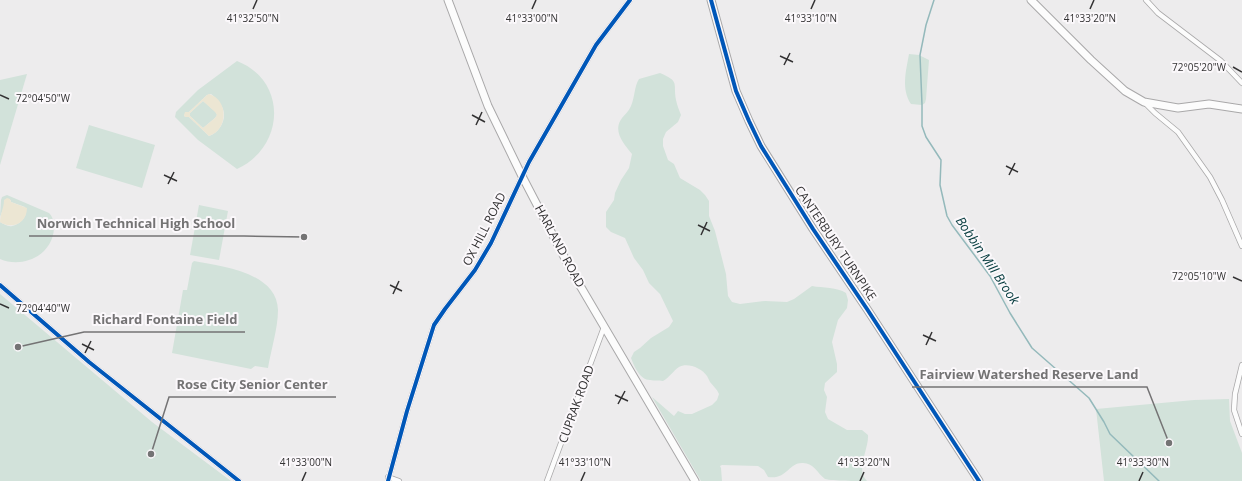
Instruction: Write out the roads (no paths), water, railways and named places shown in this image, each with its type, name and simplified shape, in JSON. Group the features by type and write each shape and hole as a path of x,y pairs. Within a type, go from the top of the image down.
{"street":[{"name":"HARLAND ROAD","path":"448,0 488,106 522,176 572,272 694,481"},
{"name":"OX HILL ROAD","path":"388,479 434,325 442,312 479,264 491,243 522,176 596,45 630,0"},
{"name":"CANTERBURY TURNPIKE","path":"711,0 736,91 761,146 813,229 979,481"},
{"path":"1031,0 1096,66 1125,91 1144,102 1178,132 1210,177 1222,200 1242,246"},
{"path":"1146,0 1158,13 1221,61 1242,83"},
{"path":"1144,102 1178,108 1209,104 1242,109"},
{"path":"0,285 89,362 238,481"},
{"name":"CUPRAK ROAD","path":"547,481 604,326"},
{"path":"1242,365 1235,394 1234,410 1242,434"},
{"path":"388,479 399,481"}],"waterway":[{"name":"Bobbin Mill Brook","path":"934,0 926,25 920,55 922,126 926,137 941,160 940,185 947,216 990,276 1010,313 1032,348 1089,398 1110,434 1159,481"}],"place":[{"name":"Norwich Technical High School","path":"304,237"},
{"name":"Richard Fontaine Field","path":"18,347"},
{"name":"Fairview Watershed Reserve Land","path":"1169,443"},
{"name":"Rose City Senior Center","path":"151,454"}]}
